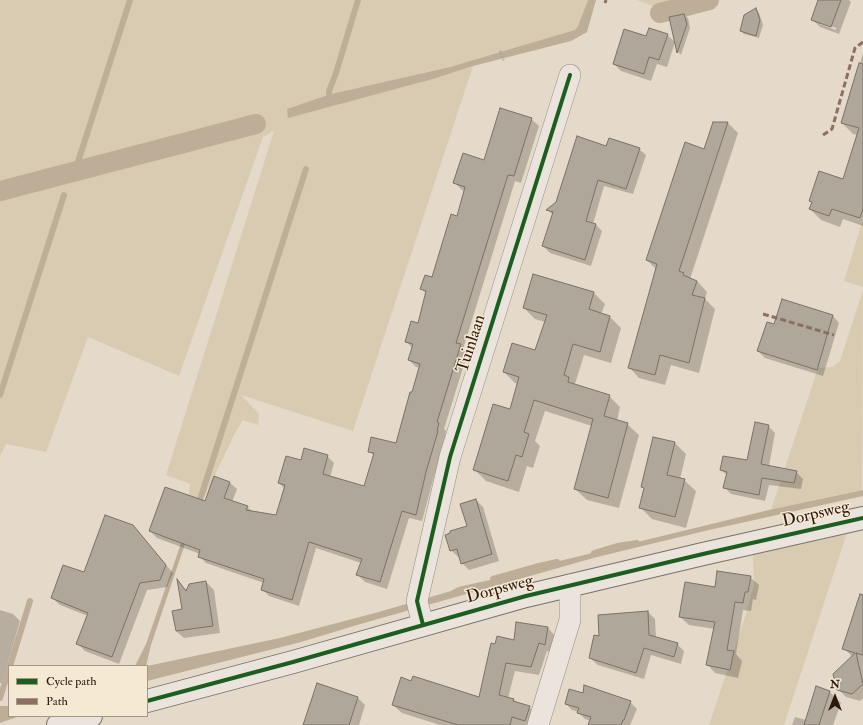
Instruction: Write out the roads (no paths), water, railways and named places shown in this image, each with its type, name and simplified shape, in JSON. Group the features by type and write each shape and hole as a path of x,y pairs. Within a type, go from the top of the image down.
{"street":[{"name":"Tuinlaan","path":"423,625 417,601 450,457 570,75"},
{"name":"Dorpsweg","path":"148,701 570,585 863,518"},
{"path":"538,725 570,620 570,585"},
{"path":"58,725 87,717"}],"waterway":[{"path":"77,170 78,162 130,0"},
{"path":"329,102 329,91 336,73 358,0"},
{"path":"660,13 709,0"},
{"path":"0,191 256,124"},
{"path":"198,506 306,169"},
{"path":"0,395 64,195"},
{"path":"594,553 617,546 637,543"},
{"path":"493,579 557,562"},
{"path":"10,665 30,601"},
{"path":"0,698 8,672"}]}
